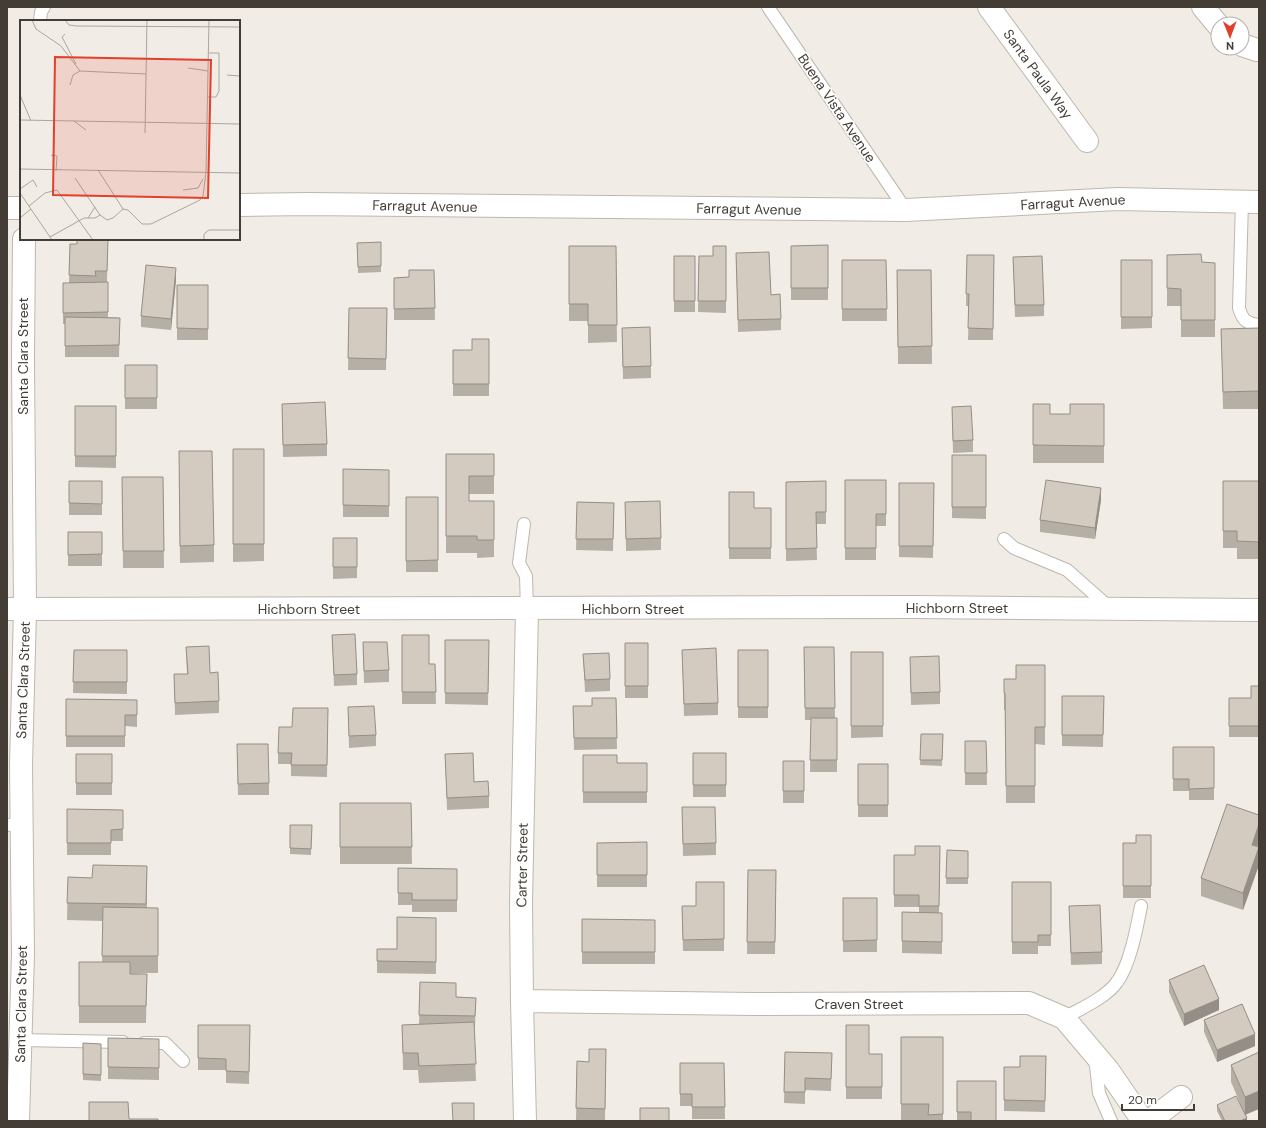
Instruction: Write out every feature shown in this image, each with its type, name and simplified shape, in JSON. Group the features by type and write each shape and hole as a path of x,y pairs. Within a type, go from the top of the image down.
{"street":[{"name":"Santa Paula Way","path":"990,7 1087,141"},
{"path":"1203,7 1210,16"},
{"name":"Farragut Avenue","path":"240,205 316,204 906,210 1118,199 1250,202"},
{"path":"7,208 20,208"},
{"name":"Santa Clara Street","path":"18,1121 22,954 14,824 21,765 16,610 24,240"},
{"name":"Hichborn Street","path":"16,610 914,607 1259,610"},
{"name":"Carter Street","path":"525,1121 521,895 527,609"},
{"name":"Craven Street","path":"522,1001 753,1004 1029,1003 1064,1018 1108,1070 1143,1121"},
{"path":"1150,1121 1181,1097"}],"lane":[{"path":"40,20 41,12 44,7"},
{"name":"Buena Vista Avenue","path":"768,7 906,210"},
{"path":"1250,202 1239,308 1242,317 1249,324 1259,325"},
{"path":"524,524 519,563 526,576 527,609"},
{"path":"1004,539 1014,548 1068,570 1111,609"},
{"path":"1064,1018 1108,991 1117,983 1124,970 1141,906"},
{"path":"20,1040 165,1043 183,1061"},
{"path":"1094,1054 1099,1093 1111,1121"}],"building":[{"path":"77,240 108,240 107,271 95,271 96,276 69,275 70,244 77,244"},
{"path":"381,242 381,266 358,267 357,243"},
{"path":"828,245 828,288 791,288 791,246"},
{"path":"569,246 616,246 617,325 588,325 588,304 569,304"},
{"path":"713,246 726,246 726,301 698,301 699,256 713,256"},
{"path":"769,252 771,295 780,294 781,319 738,320 736,253"},
{"path":"1201,254 1202,262 1215,263 1215,320 1181,320 1181,289 1167,288 1167,255"},
{"path":"967,255 994,255 993,329 968,328 969,294 966,294"},
{"path":"674,256 695,256 695,301 674,301"},
{"path":"1042,256 1044,305 1015,305 1013,257"},
{"path":"842,260 886,260 887,309 842,309"},
{"path":"1121,260 1152,260 1152,317 1121,317"},
{"path":"146,265 176,268 171,319 141,316"},
{"path":"409,270 434,270 435,308 394,309 394,278 409,277"},
{"path":"897,270 931,270 932,346 898,347"},
{"path":"108,282 108,312 63,313 63,283"},
{"path":"177,285 208,285 208,329 177,328"},
{"path":"349,308 387,308 386,359 348,358"},
{"path":"65,317 120,318 119,345 65,346"},
{"path":"650,327 651,366 623,367 622,328"},
{"path":"1259,328 1259,391 1223,392 1221,329"},
{"path":"472,339 489,339 489,384 453,384 453,350 472,350"},
{"path":"125,365 157,365 157,398 125,398"},
{"path":"325,402 327,444 283,445 282,404"},
{"path":"1033,404 1050,404 1050,414 1070,414 1070,404 1104,404 1104,446 1033,445"},
{"path":"75,406 116,406 116,456 75,456"},
{"path":"971,406 973,440 953,441 952,407"},
{"path":"233,449 264,449 264,544 233,544"},
{"path":"179,451 212,451 214,545 180,546"},
{"path":"446,454 494,454 494,476 469,476 469,501 494,501 494,540 477,540 477,536 446,536"},
{"path":"952,455 986,455 986,507 952,507"},
{"path":"343,469 389,470 389,506 343,505"},
{"path":"122,477 163,477 164,551 123,551"},
{"path":"845,480 886,480 886,514 876,514 876,548 845,548"},
{"path":"1046,480 1101,488 1095,528 1040,520"},
{"path":"69,481 102,481 102,504 69,503"},
{"path":"826,481 826,512 816,512 817,548 786,549 786,482"},
{"path":"1223,481 1259,481 1259,542 1237,541 1237,531 1223,531"},
{"path":"899,483 934,483 933,546 899,546"},
{"path":"729,492 754,492 754,508 771,508 771,548 729,548"},
{"path":"406,497 438,497 438,560 406,561"},
{"path":"660,501 661,538 626,539 625,502"},
{"path":"577,502 614,503 613,539 576,539"},
{"path":"68,532 102,532 102,554 68,555"},
{"path":"333,538 357,538 357,567 333,567"},
{"path":"355,634 357,674 334,675 332,635"},
{"path":"402,635 429,635 429,664 435,664 436,692 402,692"},
{"path":"445,640 489,640 488,693 445,693"},
{"path":"363,642 387,642 389,670 364,671"},
{"path":"625,643 648,643 648,686 625,686"},
{"path":"209,646 210,673 218,672 219,701 175,703 174,674 188,674 186,647"},
{"path":"804,647 834,647 835,708 805,708"},
{"path":"716,648 718,703 684,704 682,650"},
{"path":"74,650 127,650 127,682 73,682"},
{"path":"738,650 768,650 768,707 738,707"},
{"path":"851,652 883,652 883,726 851,726"},
{"path":"609,653 610,679 585,680 583,654"},
{"path":"939,656 940,692 911,693 910,657"},
{"path":"1016,665 1045,665 1045,727 1035,727 1035,786 1006,786 1004,679 1016,679"},
{"path":"1251,686 1259,686 1259,726 1229,726 1229,698 1251,698"},
{"path":"1062,696 1104,696 1103,735 1062,735"},
{"path":"592,698 616,698 617,738 574,738 573,706 592,706"},
{"path":"66,699 137,700 137,715 125,715 125,736 66,736"},
{"path":"374,706 376,735 349,736 348,707"},
{"path":"293,708 328,708 327,765 291,765 292,753 278,753 279,727 292,727"},
{"path":"811,718 837,718 837,760 810,760"},
{"path":"921,734 943,734 942,760 920,760"},
{"path":"965,741 986,741 987,773 965,773"},
{"path":"237,744 268,744 269,783 238,784"},
{"path":"1173,747 1214,747 1214,788 1189,789 1189,779 1173,779"},
{"path":"473,753 474,782 488,781 489,796 447,798 445,754"},
{"path":"693,753 726,753 726,785 693,785"},
{"path":"76,754 112,754 112,783 76,783"},
{"path":"583,755 617,755 617,763 647,763 647,792 583,792"},
{"path":"783,761 804,761 804,791 783,791"},
{"path":"858,764 888,764 888,805 858,805"},
{"path":"340,803 411,803 412,847 340,847"},
{"path":"1227,804 1259,815 1259,824 1252,845 1259,847 1243,893 1201,878"},
{"path":"682,807 715,807 716,843 683,844"},
{"path":"67,809 123,810 123,829 111,830 111,843 67,843"},
{"path":"290,825 312,825 311,849 290,848"},
{"path":"1136,835 1151,835 1151,886 1123,886 1123,843 1136,843"},
{"path":"647,842 647,875 597,875 597,843"},
{"path":"915,846 940,846 939,906 919,906 919,895 894,895 894,855 915,855"},
{"path":"947,850 968,851 968,878 946,878"},
{"path":"93,865 147,866 146,904 67,903 68,877 92,878"},
{"path":"398,868 457,869 457,900 412,900 412,893 398,893"},
{"path":"748,870 776,870 775,942 747,942"},
{"path":"696,882 724,882 724,939 683,940 682,906 696,906"},
{"path":"1012,882 1051,882 1051,935 1038,935 1038,942 1012,942"},
{"path":"843,898 877,898 877,940 843,941"},
{"path":"1100,905 1102,952 1071,953 1069,906"},
{"path":"103,907 158,908 158,956 102,956"},
{"path":"902,912 942,913 942,942 902,941"},
{"path":"397,917 436,918 436,962 377,961 377,949 397,949"},
{"path":"582,919 655,920 655,952 582,952"},
{"path":"79,962 130,962 130,974 147,974 146,1006 79,1006"},
{"path":"1204,965 1219,999 1184,1014 1169,980"},
{"path":"420,982 456,983 456,997 476,998 475,1016 419,1015"},
{"path":"1242,1004 1255,1034 1217,1050 1204,1020"},
{"path":"474,1022 476,1064 419,1066 418,1053 403,1053 402,1025"},
{"path":"198,1025 250,1025 249,1072 226,1071 226,1059 198,1058"},
{"path":"846,1025 869,1025 869,1054 882,1054 882,1087 846,1087"},
{"path":"901,1037 943,1037 943,1114 928,1115 929,1104 901,1104"},
{"path":"108,1038 159,1039 159,1068 108,1067"},
{"path":"83,1043 101,1044 101,1075 83,1074"},
{"path":"589,1049 606,1049 605,1109 576,1108 577,1061 589,1062"},
{"path":"785,1052 832,1053 831,1079 805,1078 805,1092 784,1092"},
{"path":"1259,1052 1259,1091 1245,1097 1231,1065"},
{"path":"1020,1056 1046,1056 1045,1101 1004,1100 1004,1067 1020,1067"},
{"path":"680,1063 724,1063 725,1107 692,1107 692,1094 680,1094"},
{"path":"957,1081 996,1081 996,1121 971,1121 971,1112 957,1112"},
{"path":"1236,1096 1247,1118 1240,1121 1225,1121 1217,1105"},
{"path":"89,1102 128,1102 129,1119 158,1119 158,1121 89,1121"},
{"path":"452,1103 474,1103 474,1121 453,1121"},
{"path":"640,1108 669,1108 669,1121 640,1121"}]}
